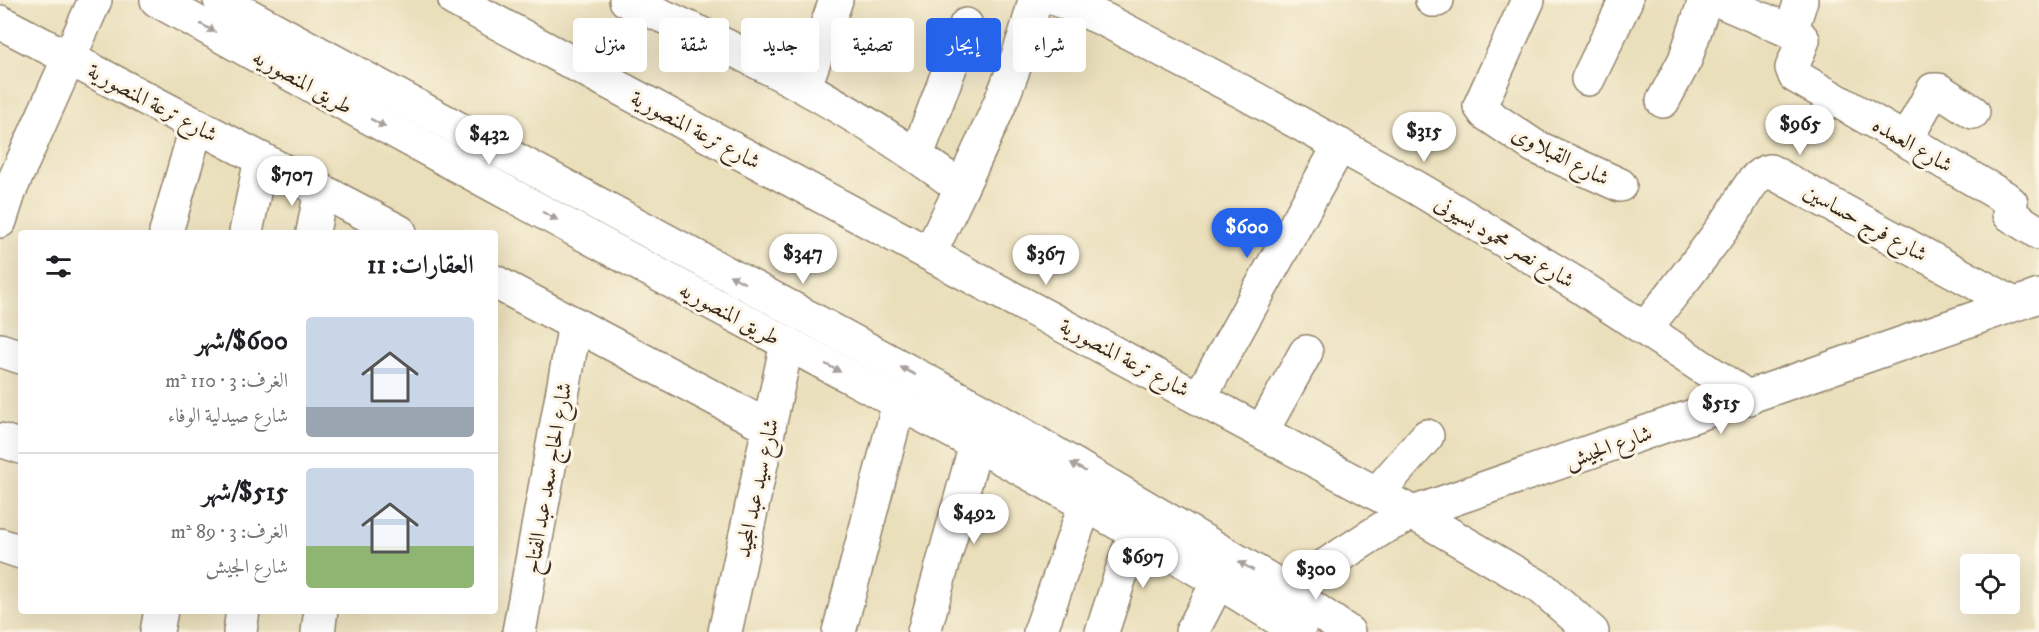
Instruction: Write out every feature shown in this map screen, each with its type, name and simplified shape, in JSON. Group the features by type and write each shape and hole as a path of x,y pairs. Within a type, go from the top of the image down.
{"street":[{"path":"0,221 10,190 95,0"},
{"name":"طريق المنصوريه","path":"157,0 458,168 1086,503 1219,580 1299,632"},
{"name":"طريق المنصوريه","path":"220,0 984,412 1287,590 1348,632"},
{"name":"شارع ترعة المنصورية","path":"455,0 1262,430 1413,513 1543,589 1592,632"},
{"path":"626,0 713,38 805,86 917,156 961,188"},
{"path":"805,86 836,0"},
{"path":"930,253 1008,86 1025,38 1035,0"},
{"name":"شارع نصر محمود بسيونى","path":"1059,0 1105,20 1417,188 1578,285 1749,398"},
{"path":"1432,0 1437,0"},
{"name":"شارع القبلاوى","path":"1528,0 1480,106 1485,113 1534,146 1620,185"},
{"path":"1588,79 1626,0"},
{"path":"1663,101 1685,60 1705,0"},
{"path":"1718,0 1791,32 1801,0"},
{"name":"شارع ترعة المنصورية","path":"0,22 394,230"},
{"name":"شارع العمده","path":"1791,32 1803,38 1792,68 1795,76 2004,197 2011,203 2009,214 2039,233"},
{"path":"917,156 948,72"},
{"path":"1906,140 1933,90 1939,90 1973,112"},
{"path":"167,230 197,125"},
{"path":"458,168 476,138"},
{"path":"1200,397 1340,146"},
{"path":"246,230 261,159"},
{"name":"شارع فرج حساسين","path":"1645,329 1731,217 1760,174 1770,171 2027,300"},
{"path":"313,230 321,191"},
{"path":"498,284 769,427"},
{"name":"شارع الجيش","path":"1287,590 1383,528 1413,513 2027,300"},
{"name":"شارع الحاج سعد عبد الفتاح","path":"519,632 575,324"},
{"name":"شارع سيد عبد المجيد","path":"725,632 787,343"},
{"path":"0,350 18,356"},
{"path":"1262,430 1306,352"},
{"path":"839,632 899,403"},
{"path":"1377,493 1427,436"},
{"path":"0,440 18,446"},
{"path":"924,632 976,444"},
{"path":"1040,632 1086,503"},
{"path":"1102,632 1135,531"},
{"path":"0,544 18,551"},
{"path":"1192,632 1219,580"},
{"path":"157,632 160,614"},
{"path":"240,632 242,614"},
{"path":"318,632 320,614"}]}
